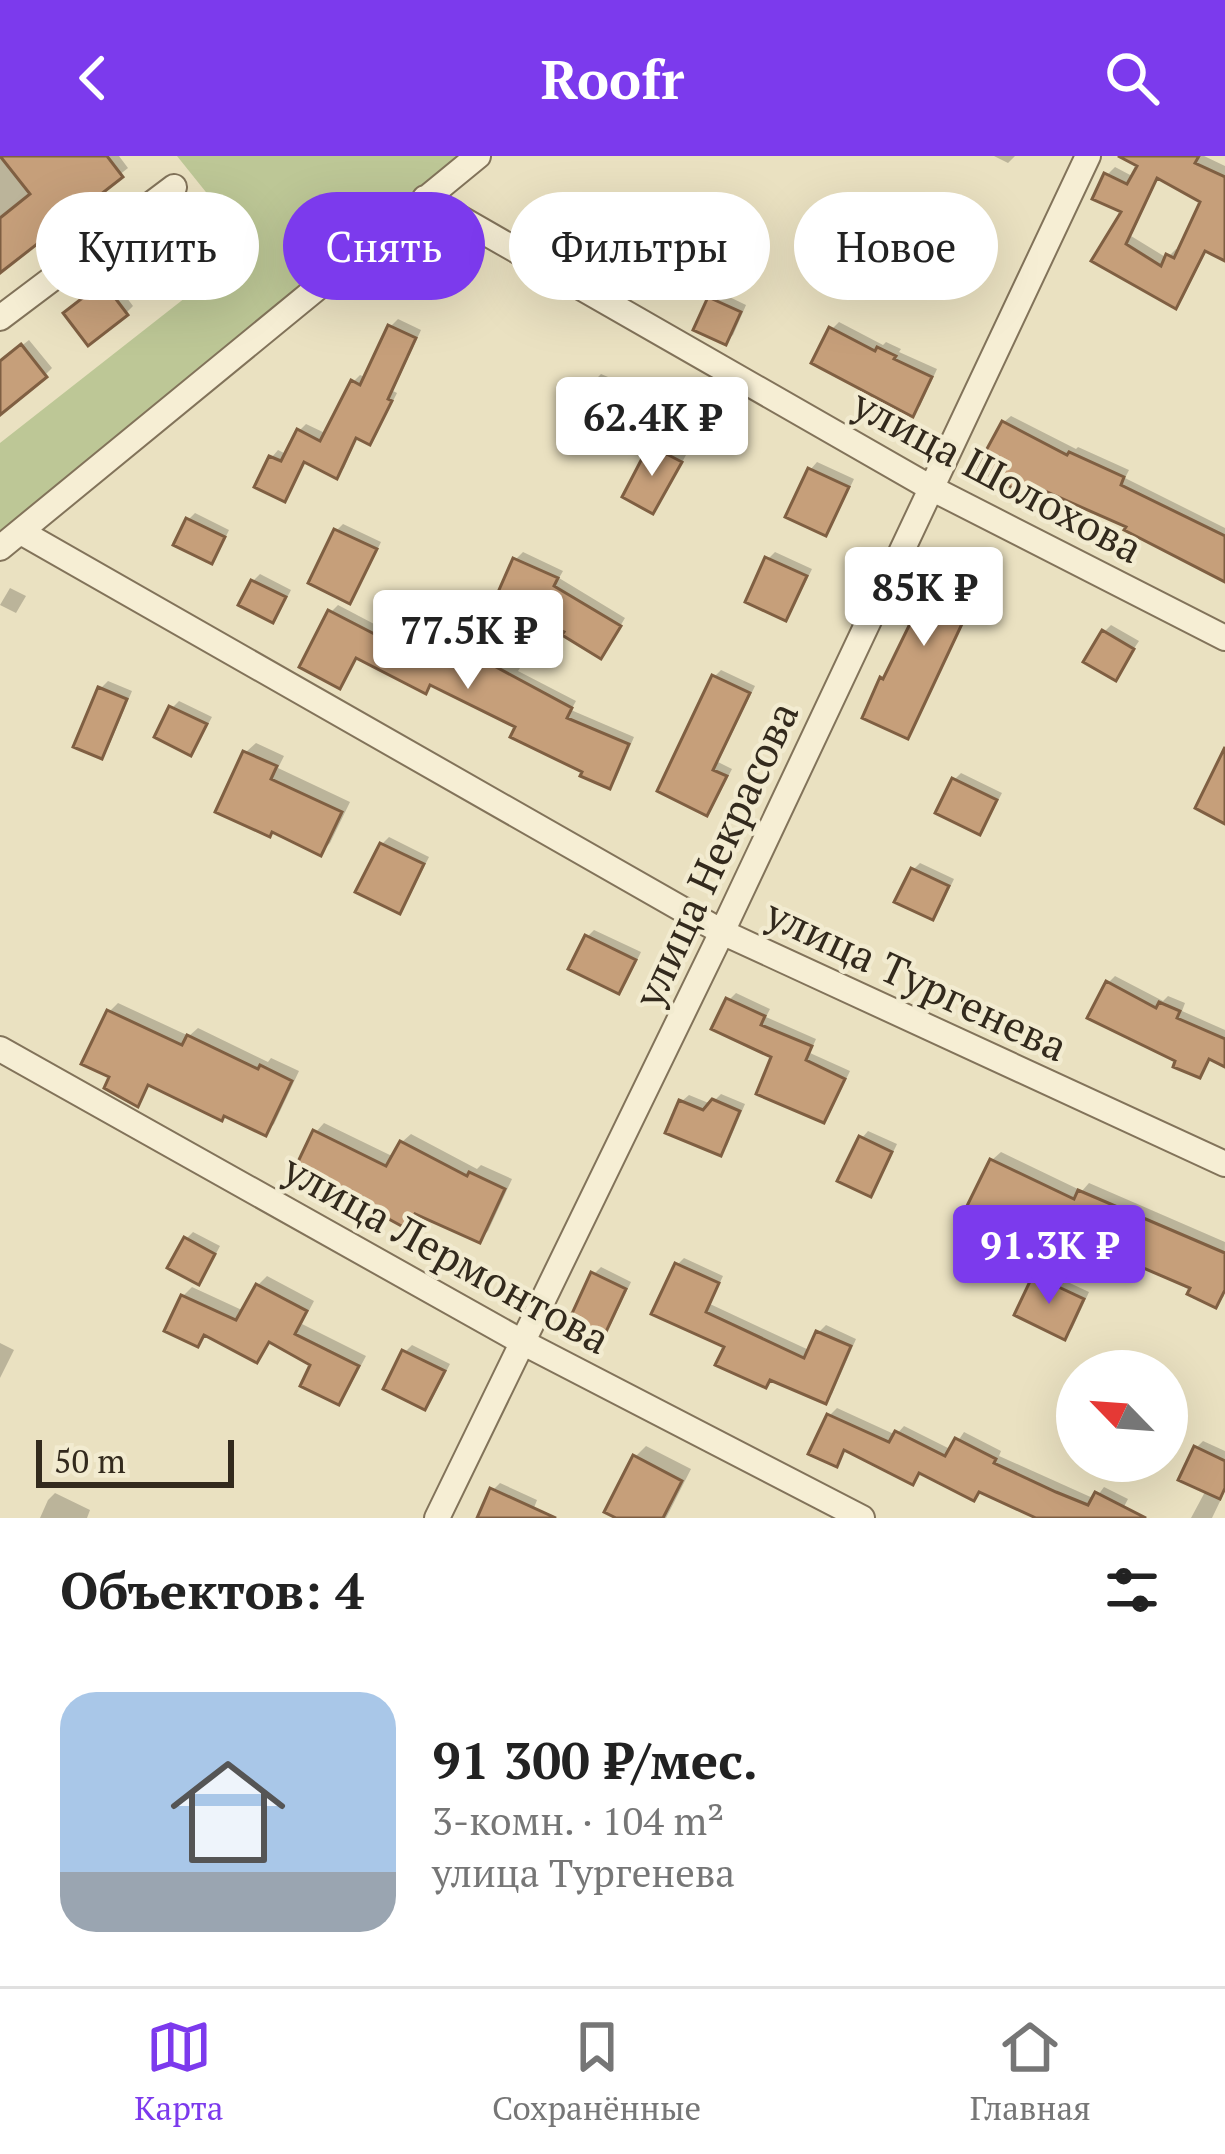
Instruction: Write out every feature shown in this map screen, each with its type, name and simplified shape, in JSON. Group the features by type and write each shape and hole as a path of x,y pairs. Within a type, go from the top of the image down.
{"street":[{"path":"432,192 478,156"},
{"name":"улица Некрасова","path":"437,1518 722,932 1088,156"},
{"path":"0,318 174,187"},
{"name":"улица Шолохова","path":"485,233 932,488 1225,638"},
{"path":"0,548 301,300"},
{"name":"улица Тургенева","path":"21,532 722,932 1225,1164"},
{"name":"улица Лермонтова","path":"0,1048 522,1342 862,1518"}],"green space":[{"path":"177,156 457,156 415,192 283,192 283,300 289,300 0,547 0,443 182,300 259,300 259,192 206,192"}],"building":[{"path":"0,156 107,156 123,177 104,192 36,192 36,245 0,273 0,218 30,194"},
{"path":"1118,156 1199,156 1195,163 1225,177 1225,261 1205,251 1176,309 1091,261 1121,212 1092,199 1104,173 1127,184 1137,166","holes":["1157,178 1200,202 1174,258 1166,254 1161,266 1126,244"]},
{"path":"80,300 117,300 128,315 88,346 63,313"},
{"path":"707,300 741,312 726,345 693,330"},
{"path":"388,325 416,338 370,445 356,438 337,479 304,462 285,502 254,487 269,456 281,461 297,429 320,441 351,380 360,385"},
{"path":"829,327 932,377 913,417 811,363"},
{"path":"21,344 47,377 0,415 0,361"},
{"path":"587,383 651,410 634,452 569,424"},
{"path":"1002,421 1067,455 1124,477 1121,485 1225,536 1225,582 1124,530 1126,527 1029,484 1024,494 976,469"},
{"path":"649,445 682,462 653,514 622,497"},
{"path":"808,468 849,487 826,536 785,517"},
{"path":"186,518 225,537 212,564 173,545"},
{"path":"334,529 377,549 350,604 308,583"},
{"path":"765,557 807,576 786,621 745,602"},
{"path":"513,558 558,578 554,586 621,626 601,659 562,635 564,632 505,605 510,595 499,590"},
{"path":"939,558 986,581 908,739 862,718"},
{"path":"251,580 286,597 273,623 238,605"},
{"path":"328,610 388,641 396,626 470,664 474,655 572,708 567,718 629,744 610,789 510,737 515,727 430,685 426,694 356,658 340,689 299,667"},
{"path":"1102,630 1134,649 1116,681 1083,662"},
{"path":"712,675 750,693 713,770 727,776 707,816 657,791"},
{"path":"98,687 127,699 102,759 73,747"},
{"path":"169,706 207,724 191,756 154,737"},
{"path":"1225,747 1225,824 1195,808"},
{"path":"243,751 277,766 271,779 342,812 321,856 215,812"},
{"path":"952,778 997,800 980,835 935,813"},
{"path":"380,843 424,864 400,914 355,892"},
{"path":"911,868 949,886 933,920 894,902"},
{"path":"585,935 636,960 619,994 568,969"},
{"path":"1106,981 1156,1008 1159,1002 1180,1011 1177,1018 1225,1039 1225,1067 1209,1059 1200,1078 1087,1018"},
{"path":"726,998 765,1016 761,1025 812,1046 806,1060 845,1079 824,1123 756,1094 771,1057 711,1029"},
{"path":"107,1010 182,1045 187,1035 292,1081 266,1136 224,1116 222,1121 148,1085 138,1107 104,1088 109,1077 81,1064"},
{"path":"712,1099 740,1111 721,1156 665,1133 679,1100 703,1110"},
{"path":"313,1130 386,1166 400,1141 467,1176 469,1172 505,1189 480,1243 415,1214 407,1229 295,1168"},
{"path":"859,1136 892,1152 871,1197 837,1181"},
{"path":"990,1159 1074,1199 1078,1190 1225,1253 1225,1290 1216,1308 1187,1294 1190,1288 1030,1214 1015,1245 961,1218"},
{"path":"184,1237 215,1254 199,1285 167,1268"},
{"path":"675,1263 719,1283 706,1312 804,1358 816,1331 851,1346 826,1404 770,1380 766,1388 715,1365 724,1347 651,1314"},
{"path":"591,1272 626,1289 605,1334 570,1318"},
{"path":"1033,1275 1084,1299 1065,1340 1014,1315"},
{"path":"256,1284 307,1311 295,1334 359,1366 339,1405 300,1386 310,1365 269,1342 257,1363 204,1335 198,1347 164,1331 181,1295 236,1320"},
{"path":"402,1350 445,1371 425,1410 383,1389"},
{"path":"827,1414 889,1442 895,1431 945,1456 955,1438 996,1459 994,1463 1056,1492 1088,1505 1095,1492 1146,1518 1036,1518 979,1492 974,1501 919,1473 913,1485 844,1450 837,1467 808,1454"},
{"path":"1194,1446 1225,1461 1220,1499 1182,1482 1188,1482 1188,1459"},
{"path":"633,1455 682,1481 663,1518 616,1518 604,1512"},
{"path":"490,1488 556,1518 477,1518"}]}
